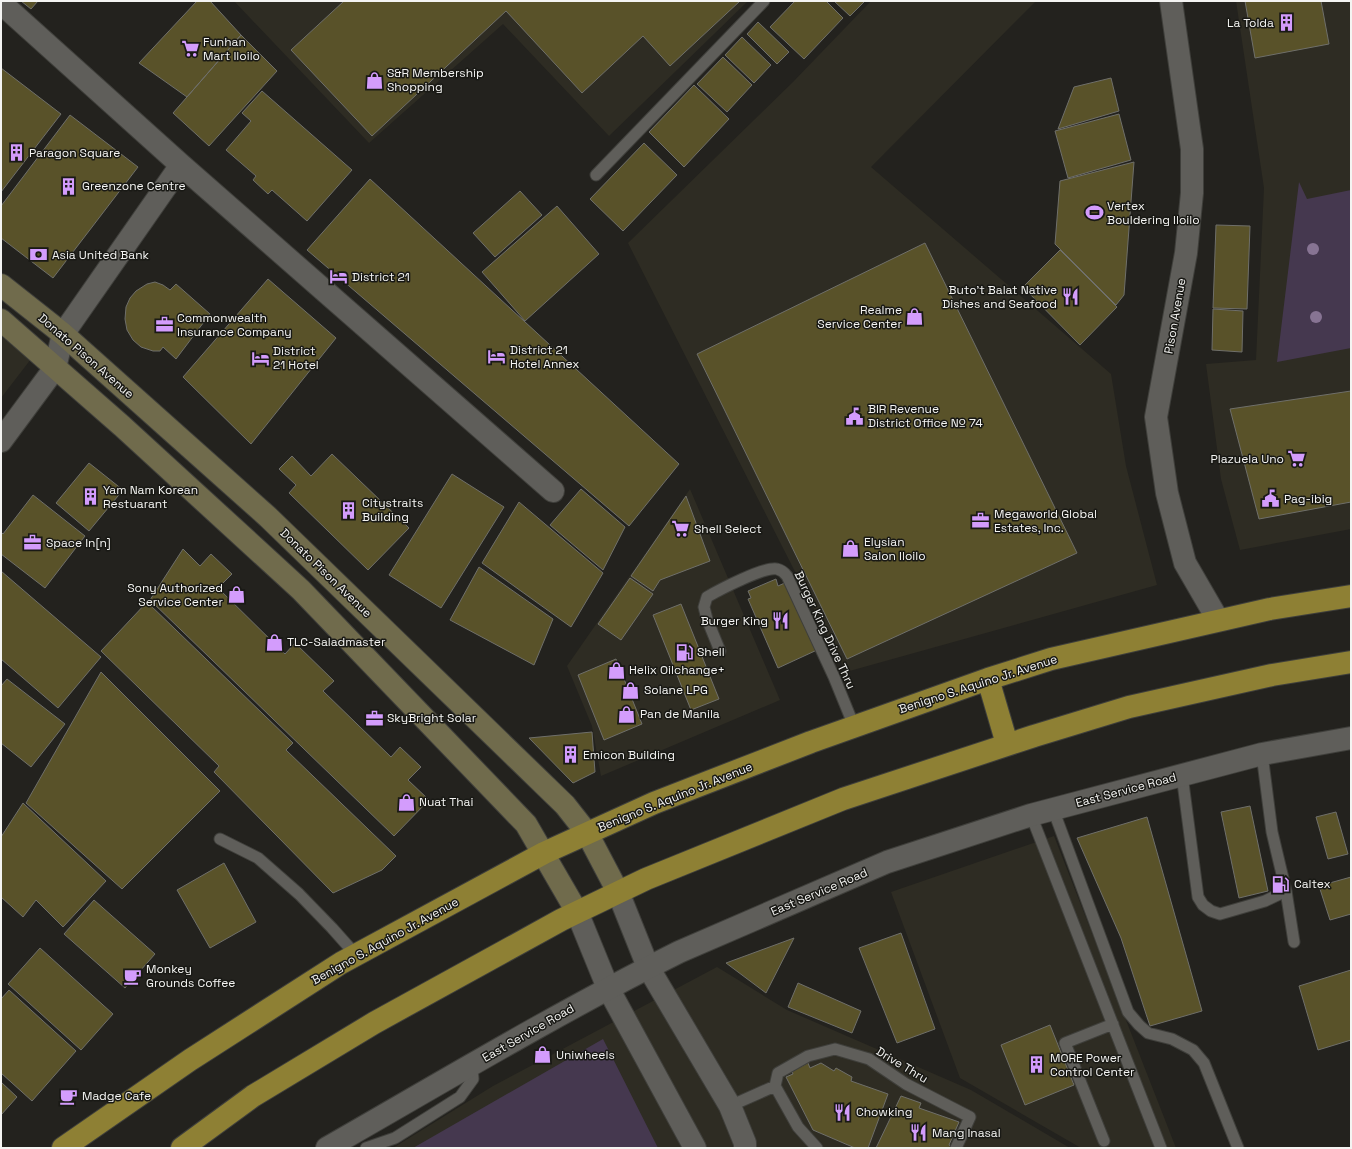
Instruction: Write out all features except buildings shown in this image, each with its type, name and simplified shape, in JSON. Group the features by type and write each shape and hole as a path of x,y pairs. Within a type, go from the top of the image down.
{"highway":[{"name":"Benigno S. Aquino Jr. Avenue","path":"62,1148 190,1060 341,963 544,853 654,803 854,726 988,679 1051,659 1270,609 1351,596"},
{"path":"182,1148 253,1096 374,1023 576,912 646,879 843,798 1007,744 1129,707 1272,675 1351,662"},
{"path":"988,679 1007,744"}],"main road":[{"name":"Donato Pison Avenue","path":"1,285 63,334 268,517 565,805 587,833 618,892"},
{"path":"1,320 122,426 301,590 526,824 544,853 576,912"}],"street":[{"name":"Pison Avenue","path":"1171,1 1192,148 1192,193 1186,254 1156,417 1167,493 1185,563 1218,620"},
{"path":"1,3 181,165 553,491"},
{"path":"1,441 55,368 63,334 181,165"},
{"name":"East Service Road","path":"327,1148 608,988 648,967 679,952 887,862 1031,815 1262,754 1351,738"},
{"path":"618,892 648,967 730,1106 746,1148"},
{"path":"576,912 608,988 695,1148"}],"lane":[{"path":"596,175 764,1"},
{"name":"Burger King Drive Thru","path":"720,652 704,607 707,597 735,583 769,569 776,568 783,571 787,576 834,677 854,726"},
{"path":"1262,754 1272,832 1286,891 1294,942"},
{"path":"1182,775 1198,897 1204,905 1211,911 1220,914 1264,900 1286,891"},
{"path":"1053,810 1128,1012 1139,1025 1148,1032 1172,1039 1193,1050 1204,1062 1238,1148"},
{"path":"1031,815 1161,1148"},
{"path":"220,839 258,858 299,894 356,955"},
{"path":"1104,1141 1065,1043 1113,1024"},
{"name":"Drive Thru","path":"775,1086 778,1073 808,1056 835,1049 868,1059 906,1084 970,1117 956,1148"},
{"path":"366,1148 395,1138 460,1097 473,1079 472,1065"},
{"path":"730,1106 775,1086 798,1127 817,1148"}],"shaded area":[{"name":"S&R Membership Shopping","path":"234,1 748,1 609,136 503,24 369,143"},
{"path":"871,1 1036,1 871,167 1111,374 1126,466 1157,585 846,672 628,243 793,82"},
{"path":"1236,1 1351,1 1351,529 1240,550 1221,479 1206,364 1256,360 1264,188"},
{"path":"1299,182 1307,199 1351,190 1351,348 1277,362"},
{"path":"1,336 31,359 1,398"},
{"path":"690,489 780,700 601,776 592,726 567,666"},
{"path":"1054,836 1176,1148 1081,1148 960,1078 891,892"},
{"path":"717,967 787,1010 971,1090 1070,1148 393,1148 493,1086"},
{"path":"603,1039 658,1148 413,1148"}],"place":[{"name":"La Tolda","path":"1287,23"},
{"name":"Funhan Mart Iloilo","path":"190,49"},
{"name":"S&R Membership Shopping","path":"374,80"},
{"name":"Paragon Square","path":"16,153"},
{"name":"Greenzone Centre","path":"69,186"},
{"name":"Vertex Bouldering Iloilo","path":"1094,213"},
{"name":"Asia United Bank","path":"39,255"},
{"name":"District 21","path":"339,277"},
{"name":"Buto't Balat Native Dishes and Seafood","path":"1070,297"},
{"name":"Realme Service Center","path":"915,317"},
{"name":"Commonwealth Insurance Company","path":"164,325"},
{"name":"District 21 Hotel Annex","path":"497,357"},
{"name":"District 21 Hotel","path":"260,358"},
{"name":"BIR Revenue District Office № 74","path":"855,416"},
{"name":"Plazuela Uno","path":"1297,459"},
{"name":"Yam Nam Korean Restuarant","path":"90,497"},
{"name":"Pag-ibig","path":"1271,499"},
{"name":"Citystraits Building","path":"349,510"},
{"name":"Megaworld Global Estates, Inc.","path":"981,521"},
{"name":"Shell Select","path":"681,529"},
{"name":"Space In[n]","path":"33,543"},
{"name":"Elysian Salon Iloilo","path":"851,549"},
{"name":"Sony Authorized Service Center","path":"236,595"},
{"name":"Burger King","path":"781,621"},
{"name":"TLC-Saladmaster","path":"274,642"},
{"name":"Shell","path":"684,652"},
{"name":"Helix Oilchange+","path":"616,670"},
{"name":"Solane LPG","path":"631,690"},
{"name":"Pan de Manila","path":"627,714"},
{"name":"SkyBright Solar","path":"374,718"},
{"name":"Emicon Building","path":"570,755"},
{"name":"Nuat Thai","path":"406,802"},
{"name":"Caltex","path":"1281,884"},
{"name":"Monkey Grounds Coffee","path":"133,976"},
{"name":"Uniwheels","path":"543,1055"},
{"name":"MORE Power Control Center","path":"1037,1065"},
{"name":"Madge Cafe","path":"69,1096"},
{"name":"Chowking","path":"843,1112"},
{"name":"Mang Inasal","path":"919,1133"}]}
